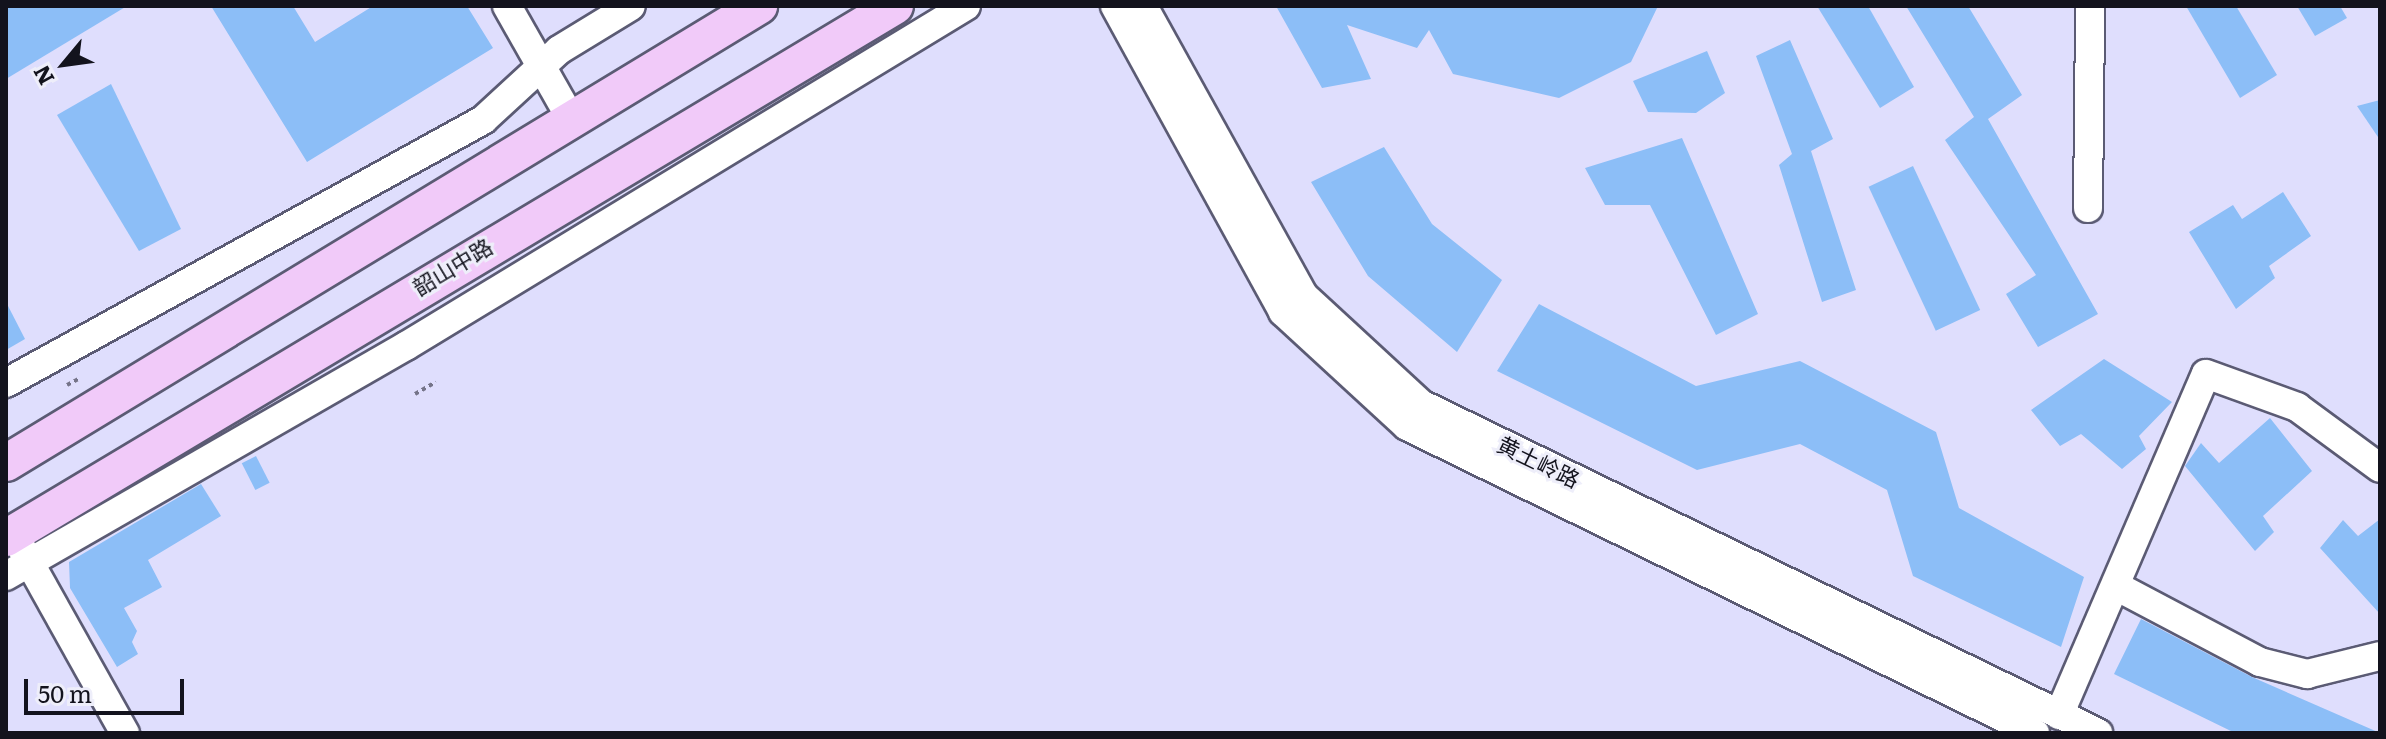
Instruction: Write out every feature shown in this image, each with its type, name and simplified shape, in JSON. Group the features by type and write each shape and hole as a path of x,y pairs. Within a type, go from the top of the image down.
{"main road":[{"path":"6,463 570,117 759,6"},
{"name":"韶山中路","path":"11,545 480,248 895,6"}],"street":[{"path":"507,6 570,117"},
{"path":"6,383 483,120 543,69 559,50 631,6"},
{"path":"125,733 11,545 136,495 406,346 966,6"},
{"name":"黄土岭路","path":"1115,6 1283,312 1407,426 2035,733"},
{"name":"黄土岭路","path":"1143,6 1304,296 1421,404 2098,733"},
{"path":"2088,208 2090,6"},
{"path":"2059,715 2206,374 2297,407 2380,468"},
{"path":"2116,586 2260,662 2307,674 2380,656"}],"path":[{"path":"67,385 80,378"},
{"path":"415,394 436,382"}],"building":[{"path":"6,6 127,6 6,79"},
{"path":"211,6 293,6 315,42 373,6 467,6 493,48 307,162"},
{"path":"1276,6 1658,6 1631,62 1559,98 1453,74 1429,30 1417,48 1347,25 1371,79 1322,88"},
{"path":"1817,6 1868,6 1914,87 1880,108"},
{"path":"1906,6 1968,6 2022,95 1988,119 2098,314 2038,347 2006,294 2036,275 1945,140 1974,117"},
{"path":"2186,6 2236,6 2277,75 2240,98"},
{"path":"2297,6 2340,6 2347,18 2315,36"},
{"path":"1790,40 1833,139 1811,151 1856,290 1822,302 1779,165 1792,154 1756,56"},
{"path":"1707,51 1725,93 1696,113 1648,112 1633,81"},
{"path":"111,84 181,229 139,251 57,115"},
{"path":"2380,100 2380,140 2357,106"},
{"path":"1682,138 1758,314 1716,335 1650,205 1605,205 1585,168"},
{"path":"1384,147 1432,224 1502,280 1457,352 1368,276 1311,182"},
{"path":"1913,166 1980,310 1936,331 1869,187"},
{"path":"2283,192 2311,236 2269,266 2275,278 2236,309 2189,232 2233,205 2242,219"},
{"path":"6,302 25,339 6,350"},
{"path":"1539,304 1696,386 1800,361 1936,432 1959,508 2084,577 2061,647 1913,576 1887,490 1800,444 1697,470 1497,371"},
{"path":"2104,359 2172,402 2139,436 2146,449 2122,469 2081,434 2060,446 2031,410"},
{"path":"2270,418 2312,471 2263,516 2274,532 2255,551 2185,466 2201,443 2219,463"},
{"path":"256,456 270,483 255,490 242,463"},
{"path":"201,484 221,516 148,560 162,587 124,608 137,631 132,642 138,654 117,667 70,588 69,562"},
{"path":"2380,519 2380,614 2320,548 2343,520 2358,536"},
{"path":"2141,619 2252,677 2380,733 2235,733 2114,674"}]}
